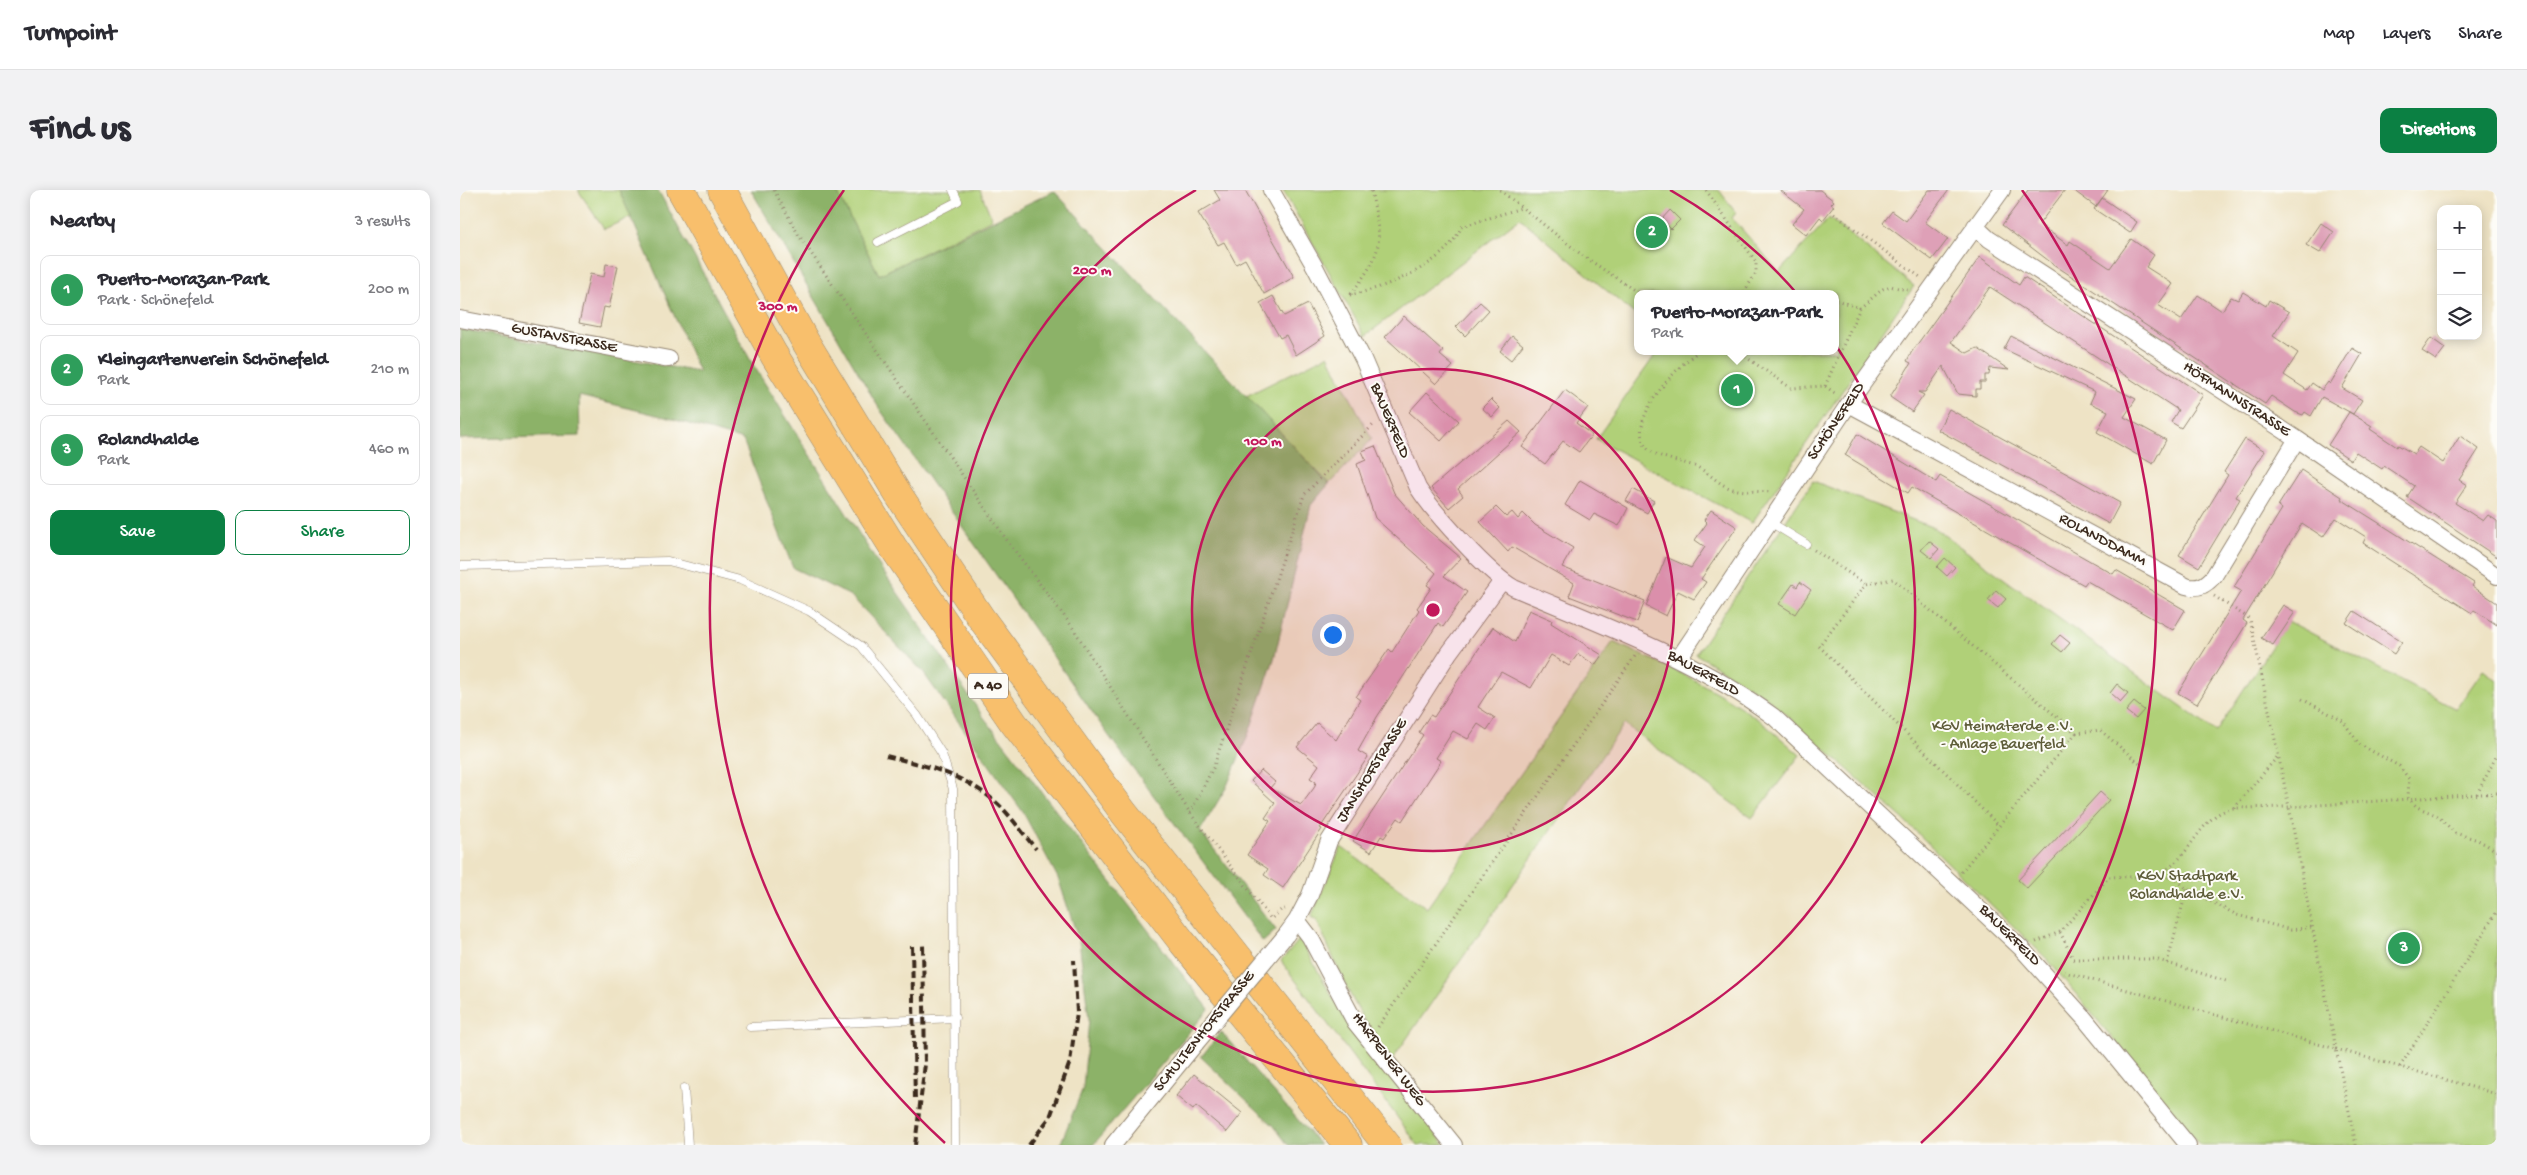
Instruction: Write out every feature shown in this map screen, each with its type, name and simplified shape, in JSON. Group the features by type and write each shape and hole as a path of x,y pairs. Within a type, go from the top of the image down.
{"highway":[{"name":"A 40","path":"681,190 774,355 893,547 1013,722 1183,943 1348,1145"},
{"name":"A 40","path":"722,190 810,350 898,494 981,618 1124,813 1387,1145"}],"street":[{"name":"BAUERFELD","path":"1271,190 1363,359 1422,495 1502,581 1679,658 1741,695 1774,718 2021,948 2043,971 2188,1145"},
{"name":"SCHÖNEFELD","path":"1679,658 1849,404 1928,290 2002,190"},
{"name":"HÖFMANNSTRASSE","path":"1975,226 1989,239 2297,439 2497,576"},
{"name":"GUSTAVSTRASSE","path":"460,319 669,359"},
{"name":"ROLANDDAMM","path":"1849,404 2186,586 2201,587"},
{"path":"2201,587 2214,576 2297,439"},
{"name":"JANSHOFSTRASSE","path":"1297,920 1310,895 1329,841 1464,630 1502,581"},
{"name":"SCHULTENHOFSTRASSE","path":"1113,1145 1297,920"},
{"name":"HARPENER WEG","path":"1297,920 1310,937 1356,1022 1454,1145"}],"lane":[{"path":"878,242 958,201 953,190"},
{"path":"1770,522 1806,544"},
{"path":"460,566 668,561 740,580 809,611 861,646 917,715 942,754 953,789 955,1145"},
{"path":"750,1027 955,1018"},
{"path":"684,1088 688,1145"}],"path":[{"path":"774,190 798,234 1001,531 1071,625 1190,813 1271,919"},
{"path":"1336,308 1350,295 1372,263 1379,246 1371,190"},
{"path":"1500,190 1582,255 1634,290"},
{"path":"1706,190 1756,262 1756,273 1745,290"},
{"path":"1350,295 1391,284 1439,256 1450,246 1461,227 1521,208"},
{"path":"1834,214 1928,290"},
{"path":"1839,355 1860,308 1883,289 1890,286 1928,290"},
{"path":"1839,301 1860,308"},
{"path":"1696,355 1670,379 1652,402 1641,428 1646,445 1654,453 1705,470 1730,488 1788,494"},
{"path":"1743,355 1791,388 1825,386 1849,404"},
{"path":"1825,386 1839,355"},
{"path":"1190,813 1214,766 1304,495 1386,412"},
{"path":"1820,554 1866,584"},
{"path":"1999,826 1819,646 1866,584 1894,579 2076,733"},
{"path":"2201,587 2250,619 2356,1145"},
{"path":"1375,1030 1644,643"},
{"path":"2302,699 2343,721 2359,744 2399,766 2408,779 2408,798 2416,807 2438,816 2455,833 2478,840 2497,851"},
{"path":"1952,882 2076,733 2100,730 2140,764"},
{"path":"2477,794 2497,755"},
{"path":"2234,808 2278,756"},
{"path":"2158,874 2170,868 2207,823 2222,810 2497,793"},
{"path":"2021,948 2060,932 2109,877 2158,874 2177,880 2186,889 2236,915 2291,930 2312,927"},
{"path":"2167,963 2186,889"},
{"path":"2400,1067 2497,911"},
{"path":"2060,932 2073,958 2155,959 2226,981"},
{"path":"2043,971 2059,970 2497,1094"}],"green space":[{"path":"578,190 619,190 631,217 604,229"},
{"path":"619,190 658,190 752,363 882,570 982,715 1209,1009 1093,1145 1060,1145 1083,1088 1089,1019 1079,941 1058,878 1023,812 922,671 851,596 793,568 743,440 669,418 579,396 580,436 460,439 460,329 699,372"},
{"path":"751,190 836,190 879,275 1054,191 1329,484 1311,505 1274,659 1250,730 1226,788 1200,831 1276,930 1263,942 1109,736 879,408"},
{"path":"836,190 980,190 992,219 879,275"},
{"path":"1283,190 1719,190 1736,213 1732,218 1779,272 1829,218 1914,286 1752,523 1596,439 1655,355 1839,355 1839,290 1634,290 1634,314 1520,218 1365,336"},
{"path":"1328,355 1372,439 1329,484 1246,396"},
{"path":"1813,481 1934,528 2216,732 2288,621 2456,709 2483,670 2497,680 2497,1145 2200,1145 2048,960 1902,818 1766,697 1696,654"},
{"path":"1613,642 1670,668 1725,697 1759,720 1800,755 1752,818 1624,724 1392,1060 1359,1010 1317,921 1311,917 1341,847 1427,908"},
{"path":"1300,939 1350,1028 1445,1145 1418,1145 1281,961"},
{"path":"1221,1032 1320,1145 1288,1145 1274,1126 1201,1057"}],"building":[{"path":"1214,190 1245,190 1294,277 1264,294 1245,259 1236,264 1224,242 1218,245 1198,213 1220,200"},
{"path":"1780,190 1820,190 1834,201 1831,204 1834,206 1823,220 1820,217 1806,235 1792,224 1804,209"},
{"path":"1929,190 1949,190 1925,222 1948,239 1932,260 1883,223 1892,211 1906,221"},
{"path":"2028,190 2065,190 2039,224 2068,245 2070,241 2110,268 2131,239 2154,255 2146,267 2173,284 2158,305 2181,320 2198,295 2222,311 2231,297 2238,300 2243,292 2266,306 2269,300 2289,312 2273,336 2298,353 2284,375 2307,390 2312,383 2322,390 2328,382 2330,384 2352,348 2362,354 2342,388 2362,400 2353,414 2322,397 2311,416 2305,412 2303,415 2295,412 2271,396 2265,404 2053,264 2002,225"},
{"path":"2073,190 2108,190 2096,207"},
{"path":"2102,198 2137,222 2130,233 2094,209"},
{"path":"1670,210 1680,220 1671,229 1661,220"},
{"path":"2321,223 2334,232 2320,253 2306,245"},
{"path":"1980,257 2019,285 2024,277 2203,395 2181,428 2171,422 2178,410 1990,287 1951,342 1967,353 1977,348 2009,370 1990,368 1989,375 1985,375 1985,382 1980,382 1980,389 1976,389 1976,396 1958,394 1943,366 1925,392 1918,392 1924,395 1912,412 1890,397 1911,363 1907,361 1911,353"},
{"path":"606,264 618,266 609,308 604,307 600,327 579,323 590,274 604,277"},
{"path":"1273,296 1284,316 1308,304 1325,336 1296,355 1286,335 1280,338 1260,303"},
{"path":"1480,302 1489,310 1465,336 1456,327"},
{"path":"1404,316 1443,351 1440,355 1453,366 1436,384 1385,337"},
{"path":"1512,336 1523,345 1511,360 1500,351"},
{"path":"2011,336 2136,399 2124,417 2166,440 2153,464 2097,432 2108,411 2090,403 2095,392 2004,349"},
{"path":"2431,338 2445,348 2436,360 2422,351"},
{"path":"1565,390 1588,407 1576,423 1592,435 1579,452 1563,441 1545,464 1522,447"},
{"path":"1427,392 1459,421 1441,441 1409,412"},
{"path":"1491,399 1500,408 1492,417 1482,408"},
{"path":"1949,409 2120,503 2109,524 1938,430"},
{"path":"2349,412 2372,426 2370,429 2397,447 2398,445 2414,454 2419,447 2443,463 2460,436 2479,449 2459,480 2467,485 2455,503 2483,521 2488,515 2497,521 2497,557 2407,497 2414,486 2384,466 2382,469 2356,452 2351,460 2328,445"},
{"path":"1509,421 1521,432 1458,489 1463,496 1449,508 1431,488"},
{"path":"1857,434 1936,482 1940,476 2113,574 2116,570 2185,610 2173,630 2087,581 2084,585 1912,487 1908,493 1845,455"},
{"path":"2245,439 2265,451 2236,497 2240,499 2199,567 2179,555 2228,475 2224,472"},
{"path":"1375,446 1394,493 1423,526 1461,558 1444,576 1467,592 1443,627 1438,623 1377,717 1358,751 1368,757 1320,828 1322,829 1283,888 1264,875 1268,869 1247,855 1270,821 1265,818 1275,803 1251,781 1261,770 1275,782 1270,788 1301,805 1314,788 1316,782 1310,778 1319,765 1297,747 1317,723 1336,740 1360,700 1356,697 1389,649 1392,652 1419,610 1417,608 1431,588 1427,585 1436,573 1375,518 1357,464 1366,460 1362,451"},
{"path":"2301,470 2342,497 2341,499 2474,583 2472,586 2497,603 2497,625 2474,610 2472,613 2363,543 2366,537 2336,518 2323,537 2302,523 2243,620 2247,623 2197,704 2178,693 2241,591 2234,587 2282,509 2278,506"},
{"path":"1580,480 1628,508 1619,526 1594,514 1590,520 1565,505"},
{"path":"1633,489 1654,501 1647,513 1626,501"},
{"path":"1496,507 1506,517 1512,512 1518,519 1523,513 1535,525 1573,548 1562,567 1645,601 1637,622 1569,596 1574,583 1512,547 1508,552 1480,522"},
{"path":"1711,510 1737,527 1701,579 1706,582 1694,599 1678,591 1666,616 1646,606 1666,557 1691,568 1705,547 1695,540 1707,523 1704,520"},
{"path":"1929,541 1939,549 1931,558 1921,550"},
{"path":"1945,558 1955,567 1947,576 1937,567"},
{"path":"1800,582 1811,590 1795,614 1779,604 1793,584 1797,587"},
{"path":"1996,590 2006,599 1998,608 1988,600"},
{"path":"2283,605 2295,612 2273,645 2261,638"},
{"path":"1529,610 1552,620 1551,623 1602,655 1595,665 1578,654 1569,666 1551,655 1531,688 1501,672 1478,707 1495,718 1487,730 1478,724 1468,739 1453,731 1436,758 1441,761 1402,821 1398,818 1384,838 1381,836 1371,852 1353,841 1423,735 1419,732 1430,715 1434,717 1493,627 1515,642"},
{"path":"2354,611 2402,642 2394,654 2346,623"},
{"path":"2060,635 2070,643 2062,652 2052,644"},
{"path":"2117,684 2128,693 2120,702 2110,693"},
{"path":"2134,702 2144,710 2136,719 2126,711"},
{"path":"2100,792 2109,800 2027,888 2018,880"},
{"path":"1194,1074 1242,1113 1227,1132 1196,1106 1193,1110 1176,1096"}],"railway":[{"path":"886,756 933,768 976,787 1001,807 1036,849"},
{"path":"915,1145 925,1064 923,945"},
{"path":"912,946 915,1100"},
{"path":"1029,1145 1050,1117 1070,1062 1077,1013 1074,960"}],"place":[{"name":"Kleingartenverein Schönefeld","path":"1652,232"},
{"name":"Puerto-Morazan-Park","path":"1737,390"},
{"name":"Rolandhalde","path":"2404,948"}],"park label":[{"name":"KGV Heimaterde e.V. - Anlage Bauerfeld","path":"2003,736"},
{"name":"KGV Stadtpark Rolandhalde e.V.","path":"2187,886"}]}
